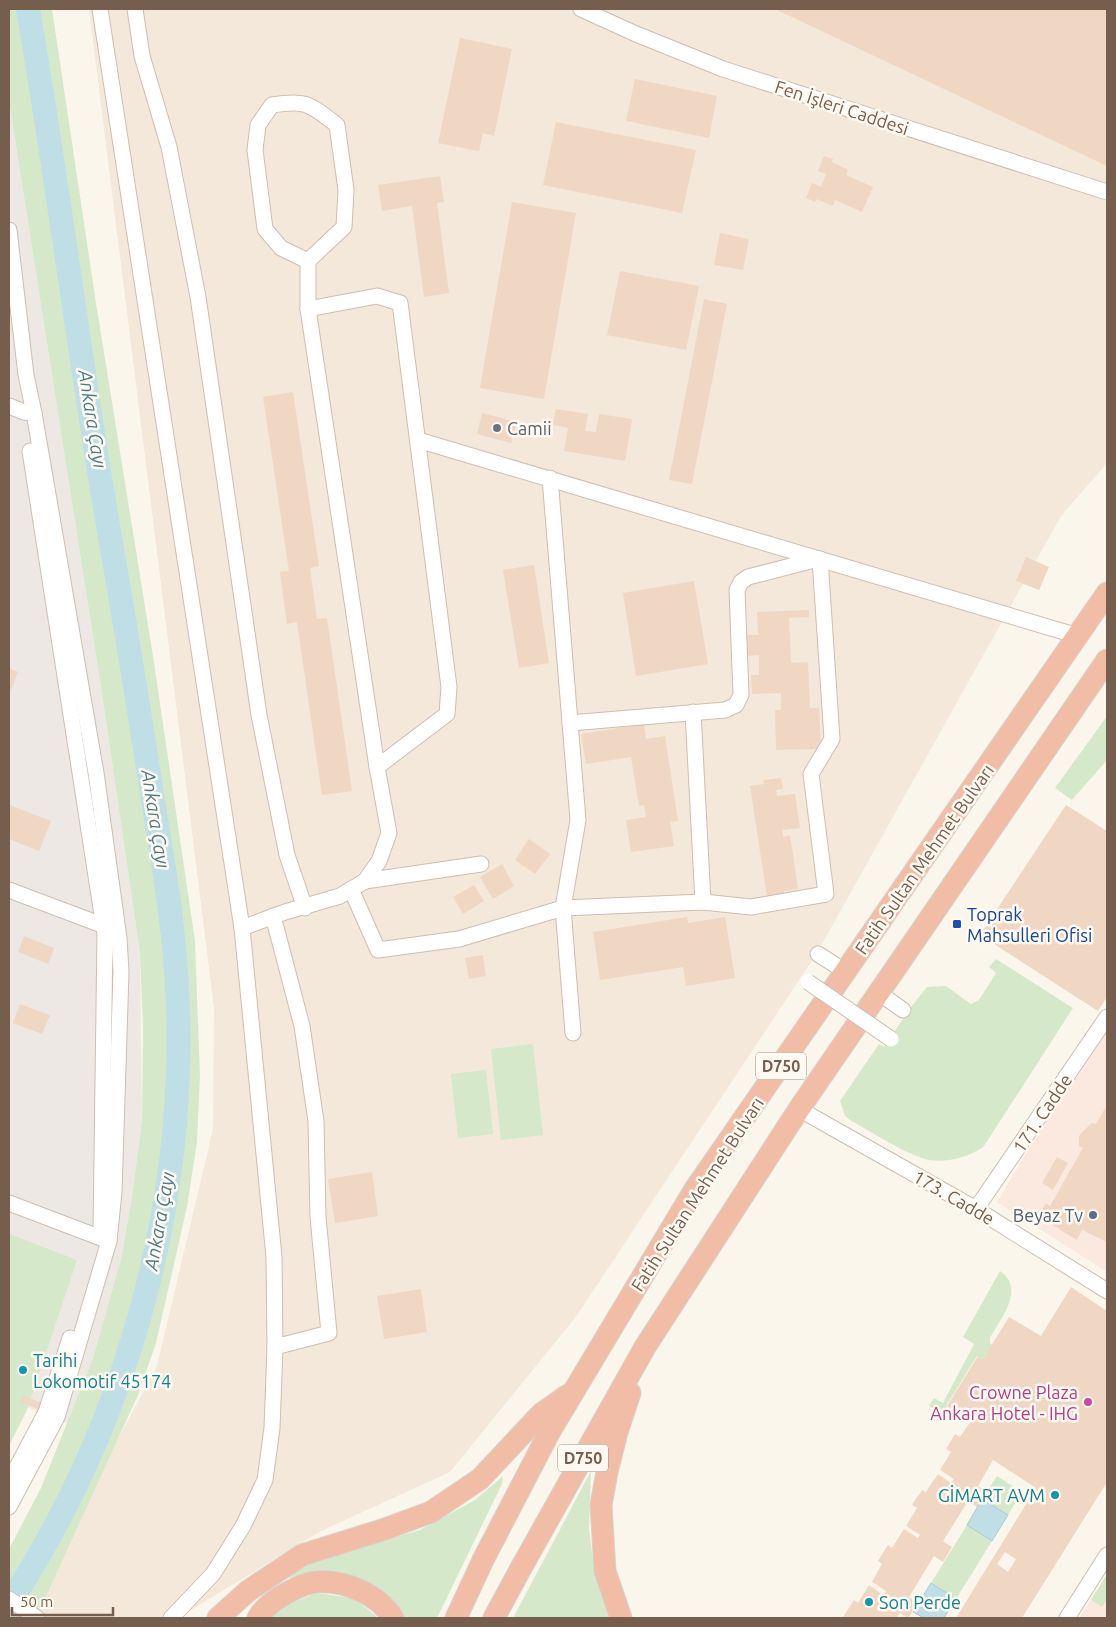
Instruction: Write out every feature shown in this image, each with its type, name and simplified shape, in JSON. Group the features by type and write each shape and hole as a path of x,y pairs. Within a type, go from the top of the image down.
{"highway":[{"name":"Fatih Sultan Mehmet Bulvarı","path":"456,1618 484,1558 550,1431 695,1190 1107,593"},
{"name":"D750","path":"494,1618 645,1347 798,1109 1107,660"},
{"path":"622,1618 605,1571 601,1505 617,1432 645,1347"},
{"path":"218,1618 248,1591 302,1556 431,1512 480,1479 540,1414 574,1391"},
{"path":"258,1618 265,1607 290,1590 314,1582 331,1582 353,1588 373,1597 388,1609 393,1618"}],"street":[{"path":"100,9 242,928 274,1257 275,1347 272,1428 265,1480 243,1526 212,1574 171,1618"},
{"path":"135,9 142,56 169,147 198,297 259,715 287,855 305,908"},
{"name":"Fen İşleri Caddesi","path":"581,9 636,34 723,69 1107,192"},
{"path":"308,261 281,248 265,229 255,150 258,125 272,105 290,102 309,104 337,125 346,190 344,227 308,261 308,309 377,766 389,833 379,861 365,881"},
{"path":"9,230 29,413 105,934 105,1240 46,1412 9,1482"},
{"path":"308,309 377,296 400,303 449,687 447,714 377,766"},
{"path":"9,406 29,413"},
{"path":"9,1507 57,1417 105,1240 114,1192 121,972 118,931 96,773 29,413"},
{"path":"418,440 1078,636"},
{"path":"550,478 578,820 563,908 572,1033"},
{"path":"351,889 378,950 459,940 563,908 703,902 751,907 826,894 811,774 832,739 820,559"},
{"path":"570,724 725,710 736,705 741,696 737,590 741,582 748,577 820,559"},
{"path":"694,712 703,902"},
{"path":"242,928 273,916 340,896 365,881 481,864"},
{"path":"9,890 118,931"},
{"path":"273,916 302,1026 314,1112 318,1217 329,1333 275,1347"},
{"path":"818,954 846,972"},
{"path":"808,982 891,1039"},
{"path":"879,993 903,1010"},
{"name":"171. Cadde","path":"976,1209 1107,1016"},
{"name":"173. Cadde","path":"798,1109 976,1209 1107,1290"},
{"path":"9,1203 105,1240"},
{"path":"1067,1618 1107,1555"},
{"path":"9,1599 36,1618"}],"shaded area":[{"path":"89,9 1107,9 1107,463 1061,516 817,953 575,1318 450,1472 321,1531 178,1618 45,1618 30,1604 157,1366 213,1129 214,1008"},
{"path":"9,101 102,694 140,953 142,1119 132,1197 121,1259 93,1358 67,1423 17,1403 9,1420"},
{"path":"1107,1020 1107,1272 997,1202"},
{"path":"1107,1574 1107,1618 1079,1618 1091,1600"}],"green space":[{"path":"9,9 52,9 96,303 153,656 195,941 200,1075 197,1142 187,1207 156,1343 138,1395 36,1618 9,1618 9,1549 41,1488 93,1358 121,1259 132,1197 142,1119 143,1030 140,953 102,694 9,101"},
{"path":"1107,716 1107,760 1072,800 1055,788"},
{"path":"996,959 1073,1008 984,1146 958,1158 943,1161 929,1160 920,1158 900,1148 845,1116 840,1101 879,1044 884,1047 927,987 946,986 971,1004 979,1000 996,973 989,967"},
{"path":"533,1044 543,1135 501,1140 491,1049"},
{"path":"486,1070 493,1134 458,1138 451,1074"},
{"path":"9,1234 77,1260 27,1410 9,1446"},
{"path":"1000,1271 1007,1278 1011,1286 1009,1304 990,1338 992,1345 983,1359 977,1356 946,1406 952,1410 947,1418 929,1406 934,1398 943,1403 974,1344 963,1337"},
{"path":"591,1471 589,1529 595,1575 609,1618 513,1618"},
{"path":"503,1476 502,1484 437,1618 404,1618 399,1610 371,1583 334,1573 292,1578 283,1577 321,1558 420,1530 475,1500"},
{"path":"997,1476 1022,1492 1008,1515 982,1499"},
{"path":"967,1525 992,1541 956,1599 931,1583"},
{"path":"1107,1574 1107,1599 1102,1607 1091,1600"},
{"path":"316,1593 354,1598 378,1618 271,1618 280,1608"}],"water":[{"path":"982,1499 1008,1515 992,1541 967,1525"},
{"path":"931,1583 956,1599 944,1618 924,1618 913,1612"}],"building":[{"path":"775,9 1107,9 1107,166"},
{"path":"460,38 512,49 494,136 483,133 479,151 438,143"},
{"path":"635,79 717,96 709,138 626,121"},
{"path":"556,122 696,150 682,213 543,185"},
{"path":"824,156 833,159 832,162 848,170 846,175 873,187 862,212 835,200 833,206 816,199 815,202 806,198 812,183 821,187 826,174 818,171"},
{"path":"440,176 444,202 437,203 449,293 424,297 412,206 382,211 378,185"},
{"path":"512,202 576,213 544,399 480,388"},
{"path":"720,233 749,239 743,270 714,265"},
{"path":"620,271 699,286 686,350 607,335"},
{"path":"704,299 727,304 692,484 669,480"},
{"path":"293,392 319,566 310,568 317,619 327,618 352,791 322,795 297,622 287,624 280,572 289,571 263,397"},
{"path":"556,409 588,414 585,431 596,432 599,414 632,419 625,461 564,451 568,428 553,425"},
{"name":"Camii","path":"482,413 517,422 511,443 477,434"},
{"path":"1026,557 1049,567 1039,590 1016,581"},
{"path":"534,565 549,663 519,668 503,570"},
{"path":"694,581 708,664 636,676 623,593"},
{"path":"809,610 809,617 789,618 791,663 808,662 810,708 819,708 821,749 776,750 775,710 781,710 781,693 752,694 751,675 759,675 759,655 744,656 743,635 758,635 757,612"},
{"path":"9,668 18,672 9,695"},
{"path":"644,724 646,739 665,736 678,821 670,822 674,846 631,852 626,820 646,817 644,805 639,806 631,757 586,764 581,734"},
{"path":"781,778 783,789 776,790 777,796 795,794 800,828 782,830 783,837 790,835 798,889 784,891 785,895 767,897 750,786 764,784 763,780"},
{"path":"9,805 51,821 39,851 9,839"},
{"path":"1066,805 1107,831 1107,997 1098,1011 980,935"},
{"path":"529,839 550,854 535,874 515,860"},
{"path":"502,864 514,886 493,899 480,877"},
{"path":"474,885 484,901 463,914 453,897"},
{"path":"687,917 688,923 725,917 735,978 686,986 683,967 600,980 593,932"},
{"path":"24,936 54,948 48,964 18,952"},
{"path":"483,955 486,976 469,979 465,958"},
{"path":"20,1004 50,1015 42,1034 13,1023"},
{"path":"1107,1105 1107,1242 1082,1230 1077,1240 1038,1216 1046,1203 1050,1206 1083,1148 1079,1146 1079,1136 1092,1123 1096,1124"},
{"path":"1057,1157 1068,1163 1053,1190 1042,1183"},
{"path":"372,1172 378,1216 335,1223 328,1179"},
{"path":"1071,1287 1107,1311 1107,1482 1022,1618 956,1618 1036,1488 993,1460 978,1486 986,1491 977,1507 968,1501 943,1541 952,1547 943,1562 934,1556 909,1597 918,1603 908,1618 900,1613 896,1618 843,1617 854,1600 858,1603 869,1585 883,1595 886,1591 872,1582 882,1564 878,1561 888,1545 892,1548 904,1529 918,1538 920,1535 906,1526 917,1508 912,1505 922,1490 926,1492 938,1474 951,1483 954,1479 940,1470 951,1452 946,1449 955,1434 960,1437 971,1421 947,1406 978,1356 983,1359 1009,1317 1041,1336","holes":["1005,1552 1016,1559 1008,1572 997,1564"]},
{"path":"421,1289 427,1332 384,1339 377,1296"},
{"path":"22,1395 59,1410 57,1417 20,1402"}],"waterway":[{"name":"Ankara Çayı","path":"9,1604 52,1533 88,1458 119,1380 144,1300 162,1219 174,1136 178,1053 176,970 167,888 96,451 28,9"}],"place":[{"name":"Camii","path":"497,428"},
{"name":"Toprak Mahsulleri Ofisi","path":"957,924"},
{"name":"Beyaz Tv","path":"1093,1215"},
{"name":"Tarihi Lokomotif 45174","path":"23,1370"},
{"name":"Crowne Plaza Ankara Hotel - IHG","path":"1088,1402"},
{"name":"GİMART AVM","path":"1055,1495"},
{"name":"Son Perde","path":"869,1602"}]}
